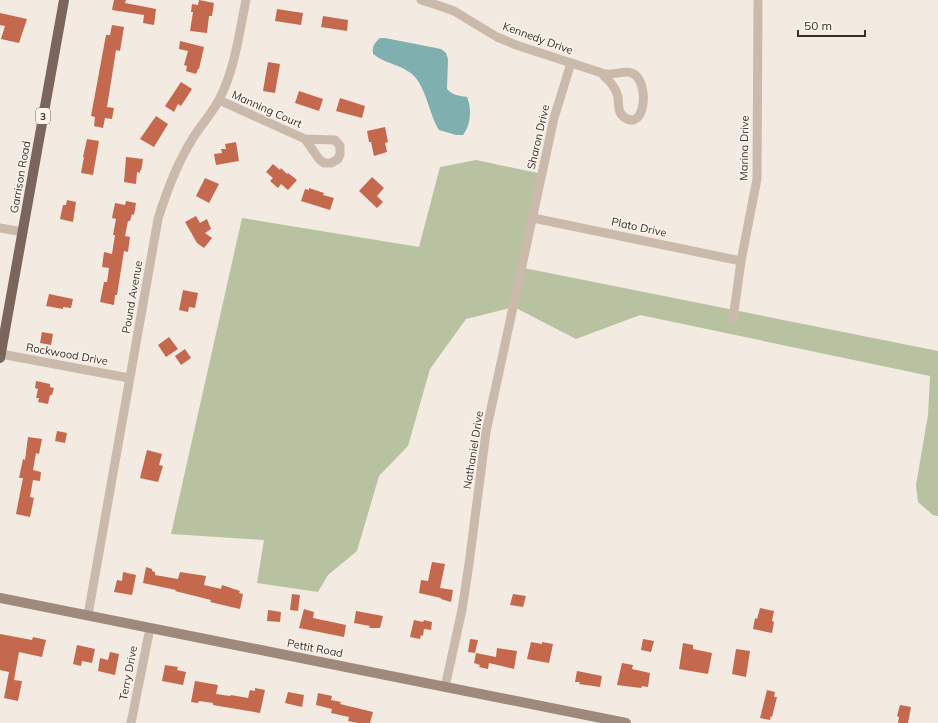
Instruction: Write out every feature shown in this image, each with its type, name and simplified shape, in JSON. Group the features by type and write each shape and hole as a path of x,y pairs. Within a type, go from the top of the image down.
{"main road":[{"name":"Garrison Road","path":"0,356 63,0"}],"street":[{"name":"Pound Avenue","path":"88,615 158,219 167,188 180,161 219,100 232,71 246,0"},
{"name":"Kennedy Drive","path":"421,0 437,4 454,11 497,37 516,45 605,74 613,75 629,72 634,73 638,76 642,85 643,109 641,114 636,118 628,119 622,116 619,110 616,90 604,76 605,74"},
{"name":"Marina Drive","path":"733,319 741,261 757,178 758,0"},
{"name":"Sharon Drive","path":"533,218 554,118 571,63"},
{"name":"Manning Court","path":"219,100 305,139"},
{"name":"Plato Drive","path":"533,218 741,261"},
{"name":"Nathaniel Drive","path":"445,687 462,610 486,432 533,218"},
{"path":"0,228 23,232"},
{"name":"Rockwood Drive","path":"0,356 129,378"},
{"name":"Pettit Road","path":"0,598 626,723"},
{"name":"Terry Drive","path":"131,723 150,628"}],"green space":[{"path":"476,160 538,173 519,267 938,351 938,516 933,515 918,502 916,485 928,415 930,376 640,315 576,339 514,307 466,319 430,369 408,446 379,476 357,551 328,575 318,592 257,583 264,540 171,534 242,218 419,247 440,167"}],"water":[{"path":"380,38 441,49 446,53 448,59 447,89 459,96 467,97 469,102 470,117 468,127 463,135 456,135 439,130 417,79 408,71 382,60 373,54 374,45"}],"building":[{"path":"114,0 126,0 125,3 156,9 154,25 143,23 144,15 112,10"},
{"path":"199,0 214,3 212,16 209,16 207,33 190,31 193,12 191,12 192,4 198,5"},
{"path":"277,9 303,13 301,25 275,21"},
{"path":"0,13 27,19 19,43 1,39 5,26 0,25"},
{"path":"323,16 348,20 347,31 321,27"},
{"path":"112,25 124,27 120,51 116,50 107,107 114,108 112,119 105,118 103,128 94,126 95,117 91,116 106,35 110,35"},
{"path":"180,41 204,47 199,69 196,74 186,71 187,66 184,65 188,51 179,49"},
{"path":"268,62 280,64 275,93 263,91"},
{"path":"181,82 192,89 181,106 178,104 174,112 165,106"},
{"path":"299,91 323,99 319,111 295,103"},
{"path":"340,98 365,106 362,118 336,111"},
{"path":"156,116 168,124 154,147 140,139"},
{"path":"385,127 388,142 385,143 387,152 374,156 367,131"},
{"path":"87,139 99,141 93,175 81,173"},
{"path":"236,142 239,161 216,165 214,154 222,153 221,149 226,149 225,144"},
{"path":"126,157 143,159 141,171 140,170 140,173 137,172 136,184 124,182"},
{"path":"273,164 297,180 288,190 281,184 278,188 270,181 273,178 266,172"},
{"path":"372,177 384,188 377,196 383,202 377,208 359,191"},
{"path":"205,178 219,184 209,203 196,196"},
{"path":"309,188 324,193 323,195 334,198 330,210 301,201 305,189 309,190"},
{"path":"67,200 76,202 73,222 60,219 63,205 66,205"},
{"path":"126,201 136,203 134,215 132,214 130,221 128,221 125,236 130,237 128,252 124,251 114,305 100,302 104,282 107,282 109,268 102,267 104,252 112,254 116,219 112,218 115,203 125,205"},
{"path":"196,216 200,223 207,219 211,229 205,233 212,238 204,248 197,243 185,222"},
{"path":"183,290 198,293 195,308 189,307 188,312 179,310"},
{"path":"49,294 73,299 71,308 63,307 63,309 46,306"},
{"path":"42,332 53,334 51,345 40,343"},
{"path":"169,337 178,349 166,357 158,345"},
{"path":"185,349 191,358 181,365 175,356"},
{"path":"36,381 50,384 50,387 54,388 52,395 50,395 48,404 38,402 39,398 36,398 38,389 35,388"},
{"path":"57,431 67,433 65,443 55,441"},
{"path":"28,437 42,439 39,454 36,453 33,470 41,472 40,481 33,480 30,497 34,498 30,517 16,514 23,478 19,478 23,459 25,460"},
{"path":"147,450 162,454 159,465 163,466 158,482 140,478"},
{"path":"432,562 445,564 440,588 453,590 451,602 419,593 421,580 428,581"},
{"path":"146,567 152,569 152,571 155,572 155,575 178,579 180,572 206,576 204,585 221,589 222,585 240,591 239,593 243,594 240,609 210,602 211,600 175,591 176,590 143,583"},
{"path":"123,572 136,575 132,595 114,592 117,580 122,581"},
{"path":"292,594 300,595 298,611 290,610"},
{"path":"513,594 526,596 523,607 510,605"},
{"path":"760,608 774,611 772,633 753,629 755,618 757,619"},
{"path":"304,609 314,612 313,618 346,625 344,637 299,628"},
{"path":"268,610 281,612 280,622 267,621"},
{"path":"356,611 383,616 380,628 369,628 370,626 354,623"},
{"path":"414,620 432,622 431,630 424,629 423,636 421,635 420,639 410,637"},
{"path":"0,634 32,640 33,637 46,640 42,657 19,652 14,680 22,681 18,701 4,698 9,672 0,670"},
{"path":"470,639 478,640 475,653 468,652"},
{"path":"643,639 654,641 651,652 641,650"},
{"path":"531,642 553,644 549,663 527,659"},
{"path":"683,643 693,645 693,649 712,653 708,674 679,669"},
{"path":"77,645 95,649 92,663 82,661 81,666 73,664"},
{"path":"497,648 517,651 514,669 489,663 488,669 479,667 480,665 474,663 476,653 496,657"},
{"path":"736,649 750,651 746,677 732,674"},
{"path":"110,652 119,654 115,675 98,671 100,658 108,660"},
{"path":"622,663 633,665 632,669 650,673 648,687 642,686 641,688 617,685"},
{"path":"165,665 178,667 177,670 186,672 183,685 162,681"},
{"path":"577,671 602,676 600,687 575,682"},
{"path":"195,681 218,685 216,694 230,696 248,698 250,690 255,691 255,688 265,690 260,713 213,705 213,703 199,701 198,703 191,702"},
{"path":"767,690 775,692 774,697 777,697 770,720 760,718"},
{"path":"288,692 304,695 302,707 285,703"},
{"path":"318,693 332,696 331,700 341,702 340,704 373,712 370,723 348,721 349,717 331,713 332,709 316,705"},
{"path":"900,705 911,707 908,723 898,723 899,717 897,716"}]}
